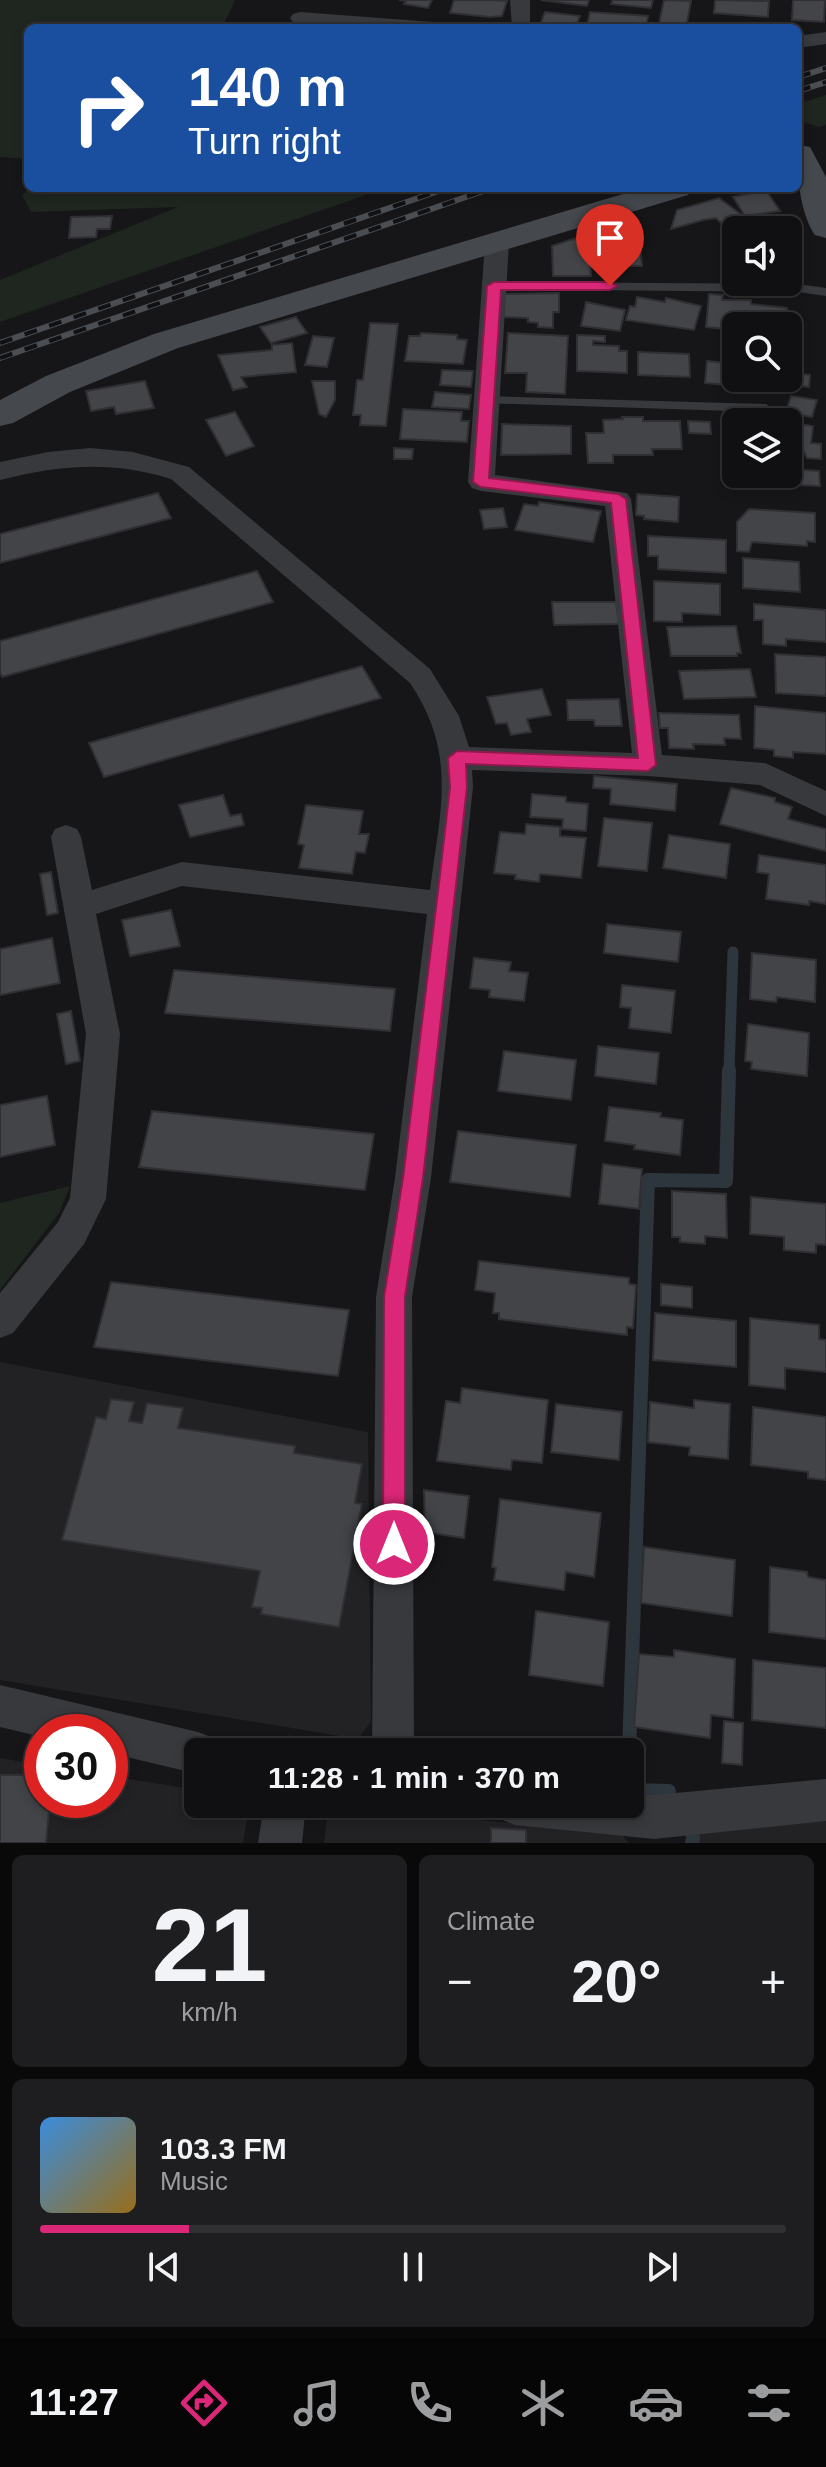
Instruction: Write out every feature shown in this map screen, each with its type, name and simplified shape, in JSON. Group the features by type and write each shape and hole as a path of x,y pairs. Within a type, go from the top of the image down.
{"street":[{"path":"520,0 520,24"},
{"path":"300,18 380,24"},
{"path":"802,41 826,38"},
{"path":"805,152 826,228"},
{"path":"0,415 58,384 166,341 664,192"},
{"path":"497,243 481,482 618,499 648,765"},
{"path":"0,471 75,456 111,455 144,460 180,473 420,676 446,713 457,758 458,787 413,1178 394,1297 393,1738"},
{"path":"457,758 648,765 765,774 826,805"},
{"path":"0,1321 71,1233 88,1199 103,1034 66,837"},
{"path":"79,907 182,874 445,904"},
{"path":"0,1706 184,1750"},
{"path":"591,1818 657,1830 826,1800"},
{"path":"280,1843 283,1818"}],"lane":[{"path":"494,286 755,287 826,292"},
{"path":"486,400 766,408"}],"shaded area":[{"path":"0,0 235,0 224,24 24,24 24,159 0,157"},
{"path":"826,95 826,125 819,127 802,122 802,103"},
{"path":"25,192 374,192 0,322 0,280 178,207 31,212 22,195"},
{"path":"70,1186 59,1213 0,1290 0,1203"},
{"path":"0,1362 368,1432 371,1722 359,1738 0,1680"},
{"path":"0,1758 24,1762 24,1818 128,1818 128,1779 184,1788 184,1818 247,1819 243,1843 0,1843"},
{"path":"826,1816 826,1843 696,1843 697,1827"},
{"path":"327,1818 460,1818 621,1834 629,1843 324,1843"}],"building":[{"path":"399,0 432,0 428,8 404,4 406,1"},
{"path":"454,0 507,1 502,16 490,17 450,13"},
{"path":"541,0 589,0 587,6"},
{"path":"613,0 653,0 651,8 611,4"},
{"path":"664,0 691,1 687,24 659,24"},
{"path":"715,0 769,1 768,17 714,13"},
{"path":"793,0 825,0 824,22 792,20"},
{"path":"545,12 580,16 577,24 540,24"},
{"path":"590,12 648,16 647,24 587,24"},
{"path":"767,192 780,211 745,216 733,197"},
{"path":"719,198 743,216 722,216 721,223 716,218 671,229 677,210"},
{"path":"112,216 110,229 97,229 96,237 69,238 71,217"},
{"path":"588,234 591,276 553,276 552,246"},
{"path":"599,246 640,246 642,266 600,266"},
{"path":"559,293 559,312 553,312 553,328 538,327 538,323 528,322 528,318 504,317 504,294"},
{"path":"709,294 722,295 722,300 751,300 751,304 787,308 787,312 722,312 722,329 706,327"},
{"path":"637,297 665,302 666,298 701,306 694,330 626,320 630,306 635,307"},
{"path":"586,302 625,310 620,331 581,326"},
{"path":"296,317 307,333 271,343 260,327"},
{"path":"370,323 398,324 386,426 360,425 361,415 353,415 357,380 363,380"},
{"path":"421,333 457,335 457,339 467,340 463,364 405,361 409,336 420,336"},
{"path":"508,333 568,336 565,394 526,392 527,373 505,373"},
{"path":"577,335 605,336 605,342 593,341 593,345 619,346 619,351 627,351 627,373 577,371"},
{"path":"313,336 334,338 327,367 305,365"},
{"path":"292,343 296,372 241,377 247,387 233,390 218,355 272,350 272,345"},
{"path":"638,352 689,354 690,377 638,375"},
{"path":"707,361 722,363 722,384 705,383"},
{"path":"442,370 473,371 471,387 440,385"},
{"path":"802,374 810,375 809,387 802,386"},
{"path":"145,381 154,408 116,414 114,407 91,411 86,391"},
{"path":"312,381 335,381 335,400 326,417 319,414"},
{"path":"435,392 471,395 469,409 432,407"},
{"path":"791,396 817,400 812,417 802,415 802,408 787,408"},
{"path":"403,409 462,412 461,421 469,421 467,442 400,439"},
{"path":"235,412 254,446 226,456 206,420"},
{"path":"643,417 643,421 680,421 682,449 652,449 653,455 613,455 613,463 588,463 586,433 604,433 603,420"},
{"path":"688,421 710,422 711,434 689,433"},
{"path":"502,424 571,426 571,454 501,455"},
{"path":"802,424 813,426 811,443 821,444 821,459 807,458 802,448"},
{"path":"394,448 413,449 412,459 394,459"},
{"path":"802,470 819,471 820,486 802,485"},
{"path":"158,493 171,518 0,563 0,534"},
{"path":"637,494 679,497 678,522 644,519 644,516 636,515"},
{"path":"539,502 601,511 593,542 515,530 524,504 538,506"},
{"path":"503,508 507,527 484,529 480,510"},
{"path":"749,509 815,513 815,542 807,541 807,546 752,542 749,552 737,551 737,522"},
{"path":"648,536 726,540 726,573 658,569 658,556 648,556"},
{"path":"743,558 799,562 800,592 743,588"},
{"path":"257,571 273,602 2,677 0,641"},
{"path":"654,581 720,584 720,615 682,613 682,622 654,621"},
{"path":"552,602 616,602 619,624 554,625"},
{"path":"754,604 826,610 826,642 786,639 786,646 763,644 763,620 754,620"},
{"path":"736,626 741,653 737,656 671,656 667,627"},
{"path":"775,654 826,657 826,696 776,693"},
{"path":"362,666 381,698 104,777 89,743"},
{"path":"750,669 756,697 684,699 679,671"},
{"path":"542,689 551,715 527,719 531,732 511,735 507,723 496,724 487,697"},
{"path":"619,699 622,726 595,726 594,720 568,720 567,700"},
{"path":"755,706 826,713 826,754 793,752 793,758 774,756 774,750 754,748"},
{"path":"659,713 739,715 741,739 724,738 725,745 693,744 694,749 669,748 668,728 660,728"},
{"path":"594,776 677,784 675,811 610,804 611,789 593,788"},
{"path":"731,788 775,798 775,802 792,807 788,819 826,829 826,851 720,824"},
{"path":"532,794 566,797 566,802 588,804 586,831 562,829 563,819 530,817"},
{"path":"223,795 230,816 241,814 244,825 190,837 179,805"},
{"path":"306,805 363,811 359,834 369,834 365,853 356,852 352,874 299,868 304,845 298,844"},
{"path":"604,818 652,823 647,871 598,866"},
{"path":"526,824 560,827 560,836 586,838 581,878 540,874 539,882 494,873 500,832 525,834"},
{"path":"669,835 730,844 726,878 663,868"},
{"path":"759,855 826,865 826,904 809,901 809,905 766,899 769,874 757,872"},
{"path":"51,872 58,913 47,915 40,874"},
{"path":"171,910 180,946 130,956 122,920"},
{"path":"607,924 681,932 678,962 604,953"},
{"path":"52,938 60,983 0,995 0,949"},
{"path":"752,953 816,960 815,1002 777,997 776,1002 750,999"},
{"path":"474,958 511,962 509,971 528,973 524,1001 489,997 490,990 470,988"},
{"path":"174,970 395,989 390,1031 165,1013"},
{"path":"622,985 675,991 671,1033 629,1028 631,1008 620,1007"},
{"path":"71,1011 80,1061 66,1064 57,1014"},
{"path":"748,1024 809,1033 807,1076 751,1069 752,1062 745,1061"},
{"path":"598,1046 659,1053 656,1084 595,1076"},
{"path":"504,1051 576,1060 571,1100 498,1091"},
{"path":"47,1096 55,1145 0,1157 0,1105"},
{"path":"609,1107 661,1113 660,1117 683,1120 680,1155 634,1149 635,1145 605,1141"},
{"path":"152,1111 374,1134 365,1190 139,1167"},
{"path":"458,1131 576,1145 570,1197 450,1182"},
{"path":"603,1164 642,1169 639,1209 599,1204"},
{"path":"672,1191 726,1194 727,1238 705,1236 705,1244 680,1242 680,1237 672,1237"},
{"path":"751,1197 826,1204 826,1245 816,1244 816,1253 784,1250 784,1237 750,1234"},
{"path":"479,1261 629,1278 629,1284 636,1285 633,1328 627,1327 627,1335 499,1319 499,1313 493,1313 495,1293 475,1290"},
{"path":"111,1282 349,1310 338,1376 94,1347"},
{"path":"661,1284 692,1287 692,1308 661,1305"},
{"path":"655,1313 736,1321 736,1367 653,1360"},
{"path":"750,1318 819,1325 819,1339 826,1340 826,1372 785,1368 785,1389 749,1385"},
{"path":"462,1388 548,1400 542,1463 512,1460 511,1470 437,1461 446,1401 460,1403"},
{"path":"111,1399 134,1402 129,1421 142,1423 147,1403 183,1408 178,1428 295,1446 294,1453 362,1464 355,1503 362,1504 339,1627 261,1614 262,1608 252,1607 260,1571 62,1540 96,1417 106,1419"},
{"path":"694,1400 730,1404 728,1459 689,1455 690,1447 648,1442 650,1402 694,1408"},
{"path":"556,1404 622,1412 619,1460 551,1452"},
{"path":"753,1407 826,1417 826,1480 808,1478 808,1472 751,1465"},
{"path":"424,1490 469,1496 464,1538 425,1532"},
{"path":"500,1499 601,1513 594,1577 566,1572 564,1590 494,1580 496,1568 492,1567"},
{"path":"644,1547 735,1560 732,1616 641,1603"},
{"path":"770,1567 807,1572 808,1577 826,1580 826,1639 769,1632"},
{"path":"536,1611 609,1622 603,1686 529,1675"},
{"path":"674,1650 735,1659 733,1718 711,1715 710,1738 634,1727 639,1654 674,1657"},
{"path":"753,1660 826,1668 826,1728 752,1720"},
{"path":"724,1721 743,1723 742,1765 722,1763"},
{"path":"0,1775 24,1775 24,1818 48,1818 46,1843 0,1843"},
{"path":"491,1828 526,1830 526,1843 491,1843"}],"waterway":[{"path":"729,1072 733,952"},
{"path":"629,1738 648,1180 726,1181 729,1070"},
{"path":"644,1790 669,1791"},
{"path":"692,1843 693,1837"}],"railway":[{"path":"802,76 826,68"},
{"path":"802,90 826,82"},
{"path":"0,343 435,192"},
{"path":"0,358 480,192"}],"route":[{"path":"394,1544 394,1297 413,1178 449,875 458,787 457,758 648,765 618,499 481,482 494,286 610,286"}]}
